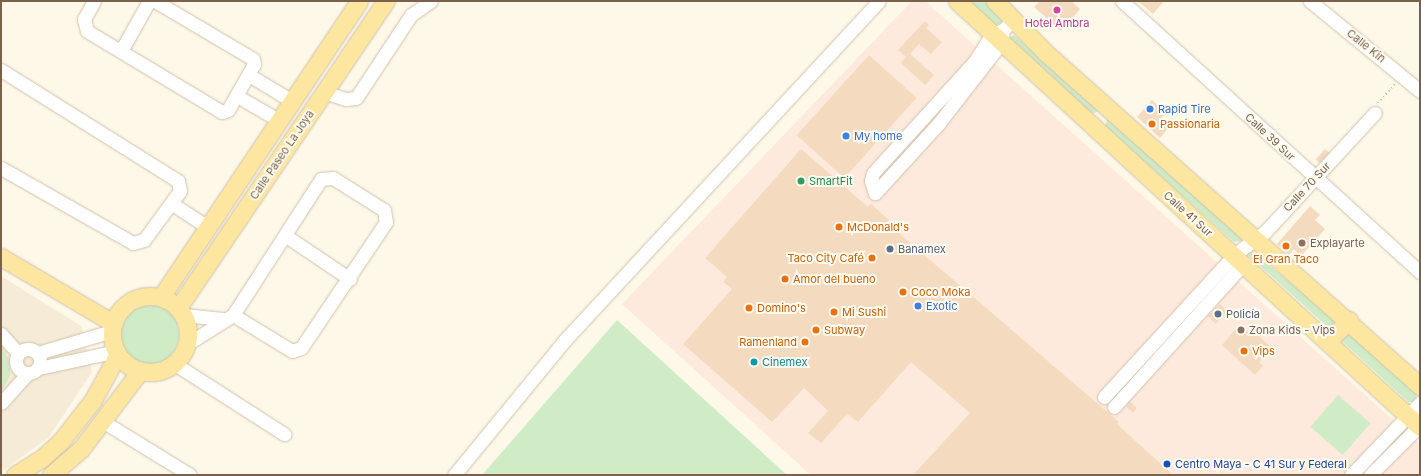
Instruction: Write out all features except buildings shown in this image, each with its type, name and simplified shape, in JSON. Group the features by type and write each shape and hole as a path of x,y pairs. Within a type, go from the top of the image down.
{"main road":[{"name":"Calle Paseo La Joya","path":"161,297 280,122 359,1"},
{"name":"Calle Paseo La Joya","path":"181,312 324,92 386,1"},
{"name":"Calle 41 Sur","path":"957,1 1003,32 1046,53 1109,106 1256,239 1349,320 1420,386"},
{"name":"Calle 41 Sur","path":"995,1 1003,32 1090,126 1417,424"},
{"path":"1090,126 1109,106"},
{"path":"1,257 112,327"},
{"path":"150,296 161,297 181,312 188,329 187,344 175,364 158,371 140,371 126,363 117,353 112,327 130,302 150,296"},
{"path":"1327,342 1349,320"},
{"path":"15,475 41,459 61,441 93,400 117,353"},
{"path":"51,475 81,449 104,422 140,371"}],"street":[{"path":"94,1 83,26 87,31 222,112 228,110 249,74 253,59 155,1"},
{"path":"121,51 149,1"},
{"path":"324,92 346,99 356,98 411,15 431,1"},
{"path":"454,475 564,341 879,1"},
{"name":"Calle 39 Sur","path":"1122,1 1420,272"},
{"name":"Calle Kin","path":"1310,1 1420,91"},
{"path":"1003,32 939,123 875,193 871,181 873,172 1003,32"},
{"path":"1,70 178,181 180,191 144,240 133,243 1,168"},
{"path":"249,74 292,102"},
{"path":"237,96 280,122"},
{"path":"927,113 939,123"},
{"name":"Calle 70 Sur","path":"1171,331 1256,239 1316,179 1375,113"},
{"path":"181,312 228,317 292,351 297,351 350,278 386,222 384,210 327,177 321,180 286,236 228,317 187,344"},
{"path":"171,203 209,228"},
{"path":"286,236 350,278"},
{"path":"18,353 25,348 38,353 83,341 112,327"},
{"path":"1104,397 1171,331"},
{"path":"1114,407 1171,331"},
{"path":"1,334 18,353 17,366 34,371 117,353"},
{"path":"83,341 87,359"},
{"path":"1,403 34,371 38,353"},
{"path":"175,364 284,434"},
{"path":"1370,475 1417,424 1420,403"},
{"path":"104,422 190,475"},
{"path":"1351,475 1417,424"}],"path":[{"path":"1375,113 1372,110 1402,75"}],"shaded area":[{"path":"912,1 925,1 1420,444 1420,475 811,475 622,304"},
{"path":"1,276 81,326 92,372 49,437 1,472"}],"green space":[{"path":"968,1 985,1 1002,17 1001,23 996,25"},
{"path":"1014,35 1099,111 1092,114 1009,38"},
{"path":"1108,117 1243,239 1241,241 1234,242 1105,126"},
{"path":"1250,250 1337,321 1331,330 1247,254"},
{"path":"148,303 165,308 170,312 174,317 179,334 174,351 170,356 165,360 148,365 131,360 126,356 122,351 117,334 122,317 126,312 131,308"},
{"path":"617,320 787,475 482,475"},
{"path":"1348,330 1417,393 1415,402 1408,402 1340,339"},
{"path":"1,345 10,361 10,376 1,392"},
{"path":"1338,395 1370,423 1343,455 1310,427"}],"place":[{"name":"Hotel Ambra","path":"1057,10"},
{"name":"Rapid Tire","path":"1150,109"},
{"name":"Passionaria","path":"1152,124"},
{"name":"My home","path":"846,136"},
{"name":"SmartFit","path":"801,181"},
{"name":"McDonald's","path":"839,227"},
{"name":"Explayarte","path":"1302,243"},
{"name":"El Gran Taco","path":"1286,246"},
{"name":"Banamex","path":"890,249"},
{"name":"Taco City Café","path":"872,258"},
{"name":"Amor del bueno","path":"785,279"},
{"name":"Coco Moka","path":"903,292"},
{"name":"Exotic","path":"918,306"},
{"name":"Domino's","path":"749,308"},
{"name":"Mi Sushi","path":"834,312"},
{"name":"Policía","path":"1218,314"},
{"name":"Subway","path":"816,330"},
{"name":"Zona Kids - Vips","path":"1241,330"},
{"name":"Ramenland","path":"805,342"},
{"name":"Vips","path":"1244,351"},
{"name":"Cinemex","path":"754,362"},
{"name":"Centro Maya - C 41 Sur y Federal","path":"1167,464"}]}
